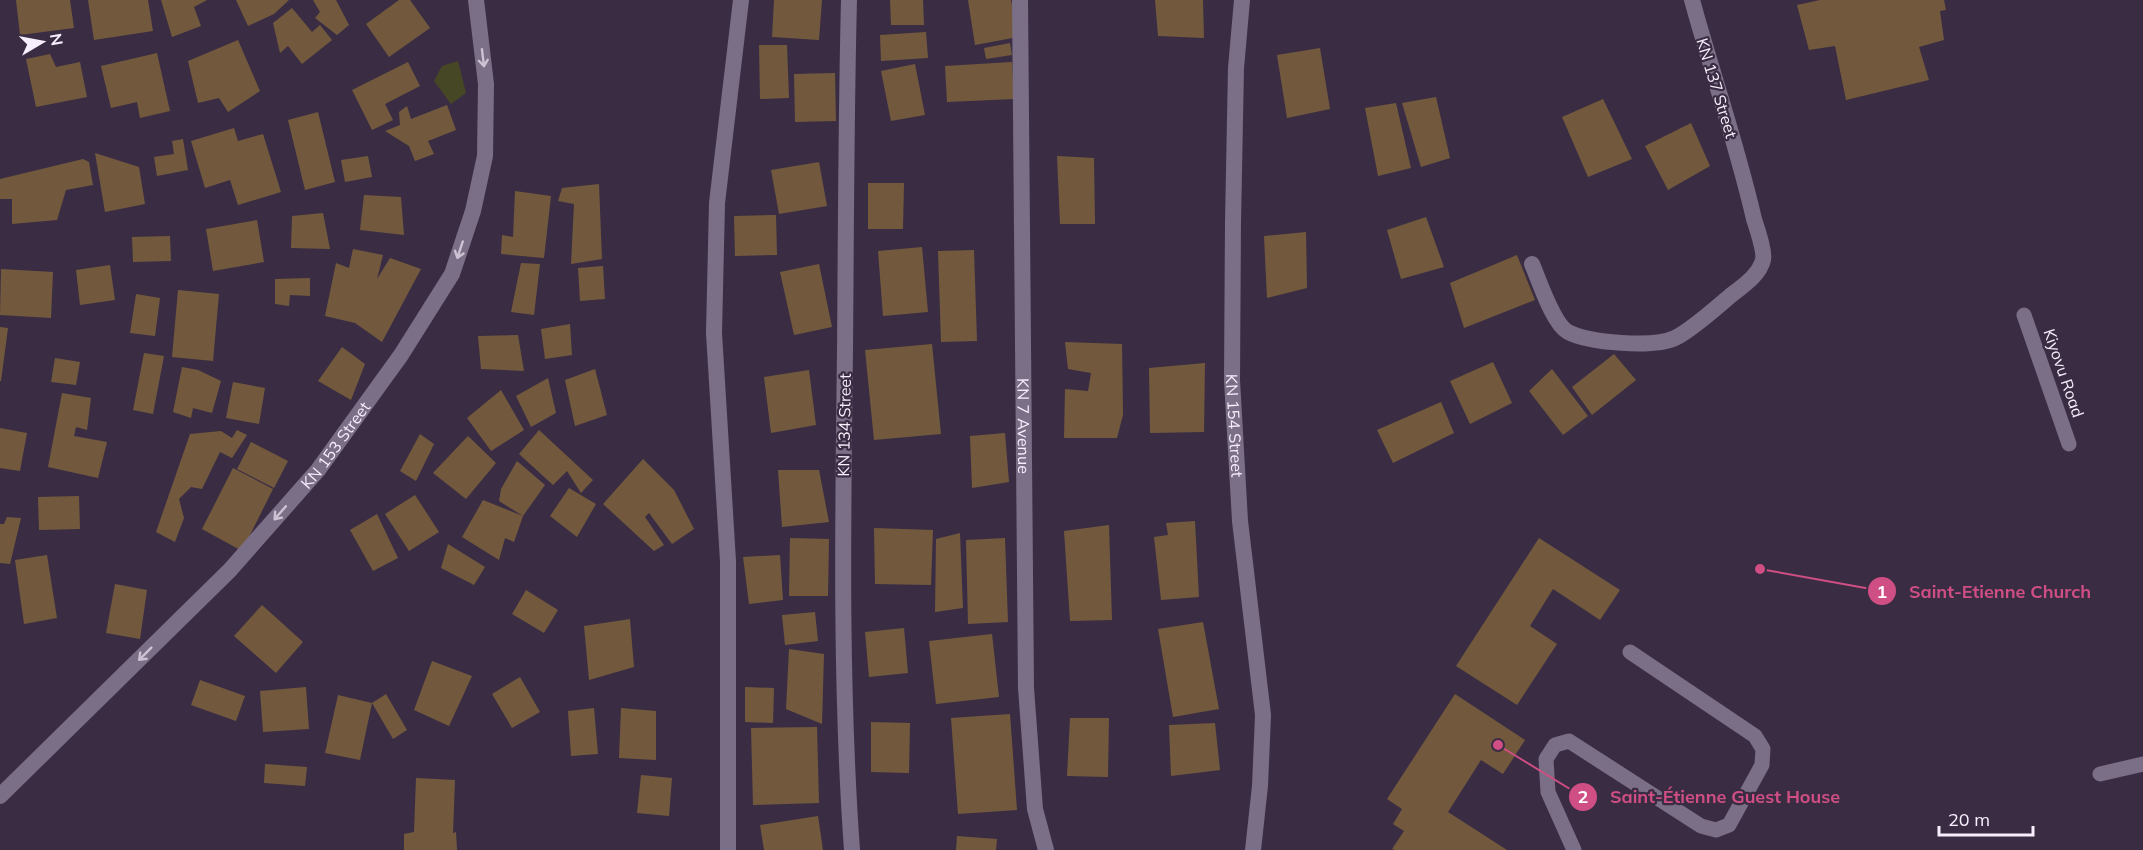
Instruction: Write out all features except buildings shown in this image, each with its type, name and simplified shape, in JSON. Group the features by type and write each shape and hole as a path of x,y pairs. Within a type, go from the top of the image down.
{"street":[{"name":"KN 153 Street","path":"0,796 230,570 318,470 401,355 452,274 473,211 485,156 486,84 476,0"},
{"path":"728,850 728,561 714,333 717,202 741,0"},
{"name":"KN 134 Street","path":"849,0 842,556 852,850"},
{"name":"KN 7 Avenue","path":"1020,0 1026,688 1035,809 1046,850"},
{"name":"KN 154 Street","path":"1242,0 1236,68 1232,380 1240,521 1263,715 1260,786 1253,850"},
{"name":"KN 137 Street","path":"1532,264 1558,323 1567,331 1593,340 1646,344 1675,338 1712,312 1754,276 1763,259 1744,175 1718,95 1692,0"}],"lane":[{"name":"Kiyovu Road","path":"2024,315 2069,444"},
{"path":"1574,850 1548,792 1546,759 1555,745 1569,741 1701,826 1716,830 1729,825 1762,765 1763,749 1755,736 1630,652"},
{"path":"2100,774 2143,764"}],"green space":[{"path":"458,61 466,93 451,104 434,81 442,66"}],"place":[{"name":"Saint-Etienne Church","path":"1760,569"},
{"name":"Saint-Étienne Guest House","path":"1498,745"}]}
